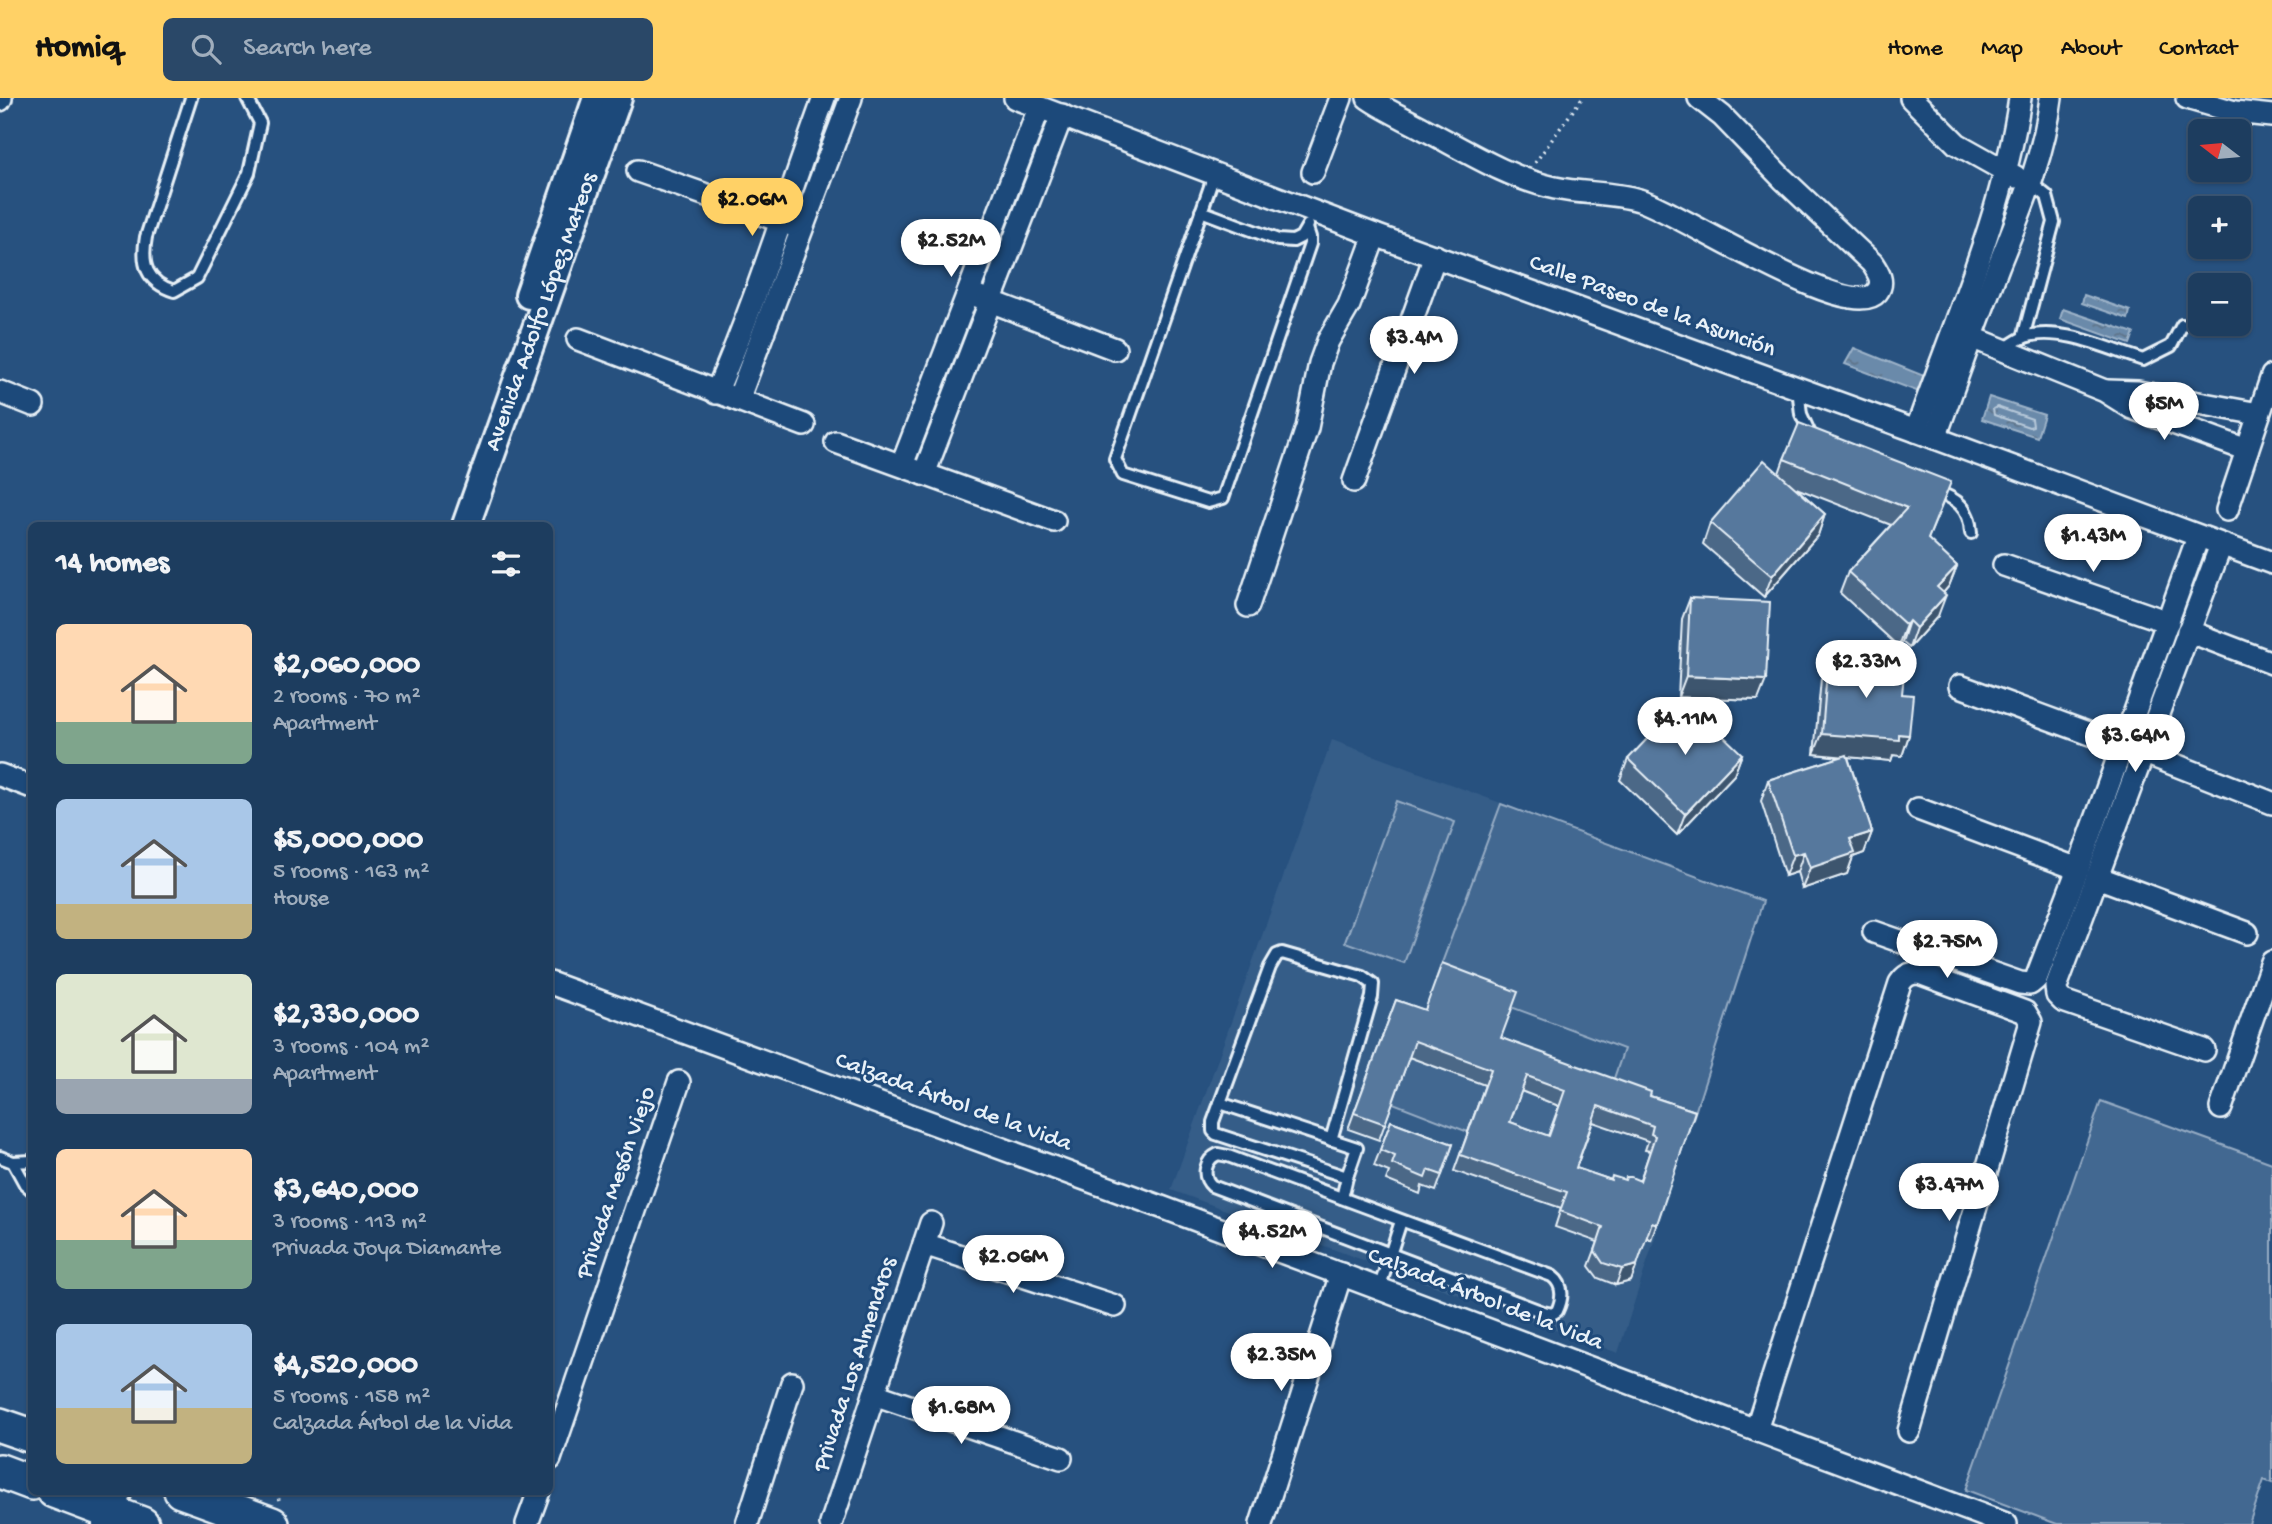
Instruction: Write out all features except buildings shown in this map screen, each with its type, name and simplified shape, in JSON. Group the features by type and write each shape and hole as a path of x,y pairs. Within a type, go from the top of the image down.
{"main road":[{"path":"0,1425 28,1435"},
{"path":"0,1471 28,1482"},
{"path":"67,1495 111,1509 142,1524"},
{"path":"195,1495 272,1524"}],"street":[{"name":"Avenida Adolfo López Mateos","path":"450,522 597,98"},
{"name":"Avenida Adolfo López Mateos","path":"467,522 618,98"},
{"path":"716,393 740,337 824,98"},
{"path":"738,400 851,98"},
{"name":"Calle Paseo de la Asunción","path":"1015,98 1214,174 1309,220 1375,235 1435,256 2272,563"},
{"path":"1313,172 1337,99 1369,99 1523,179 1564,189 1641,200 1772,268 1807,282 1857,298 1868,299 1876,293 1881,284 1879,273 1872,263 1783,179 1722,116 1699,98"},
{"path":"1911,98 1957,144 2006,173 2031,183"},
{"path":"1926,435 1971,337 1971,308 2006,173 2020,98"},
{"path":"1926,435 1971,308 2031,183 2042,149 2051,98"},
{"path":"2187,98 2235,112 2272,117"},
{"path":"902,465 1039,108"},
{"path":"924,474 1062,115"},
{"path":"638,171 801,228"},
{"path":"1248,606 1307,428 1320,363 1328,341 1349,304 1375,235"},
{"path":"1354,481 1435,256"},
{"path":"968,293 1115,349"},
{"path":"1971,337 2105,391 2132,408 2247,450"},
{"path":"578,339 804,425"},
{"path":"2227,510 2272,376"},
{"path":"2105,391 2138,392 2259,414"},
{"path":"0,392 33,405"},
{"path":"836,442 1054,521"},
{"path":"1874,932 2020,983 2030,984 2040,972 2144,753 2178,626 2198,537"},
{"path":"2204,1050 2063,1001 2057,995 2057,980 2123,746 2178,626 2221,545"},
{"path":"2004,565 2178,626 2272,663"},
{"path":"1960,686 2123,746"},
{"path":"2144,753 2272,803"},
{"path":"0,775 28,786"},
{"path":"1918,809 2247,933"},
{"path":"2221,1108 2272,962"},
{"path":"1756,1430 1900,983 1905,976 1919,973 2025,1012 2031,1021 1909,1431"},
{"name":"Calzada Árbol de la Vida","path":"553,984 1341,1274 2006,1524"},
{"name":"Privada Mesón Viejo","path":"553,1451 679,1082"},
{"name":"Privada Los Almendros","path":"831,1524 931,1223"},
{"path":"924,1244 1115,1306"},
{"path":"1261,1524 1341,1274"},
{"path":"747,1524 792,1384"},
{"path":"874,1394 1061,1458"},
{"path":"527,1524 538,1495"}],"lane":[{"path":"191,98 142,256 146,270 159,286 174,290 197,278 249,173 260,123 247,98"},
{"path":"1214,174 1115,459 1123,475 1208,502 1223,498 1310,244 1309,220"},
{"path":"2023,338 2054,222 2047,196 2031,183"},
{"path":"1201,211 1286,241 1301,237 1309,220"},
{"path":"2003,350 2023,338 2050,334 2079,339 2143,360 2171,346 2182,325"},
{"path":"1798,388 1801,414 1814,442 1824,446"},
{"path":"1917,483 1953,498 1971,518 1971,533"},
{"path":"1332,1140 1372,997 1373,984 1362,976 1289,953 1277,955 1270,967 1212,1128 1216,1134 1347,1177"},
{"path":"1220,1103 1357,1149 1342,1198"},
{"path":"1213,1156 1228,1156 1401,1221 1552,1276 1559,1281 1560,1305 1556,1312 1543,1312 1212,1186 1205,1173 1213,1156"},
{"path":"0,1157 13,1162 28,1161"},
{"path":"13,1162 28,1187"},
{"path":"1379,1289 1401,1221"}],"path":[{"path":"1523,179 1582,98"}],"shaded area":[{"path":"1332,740 1763,901 1618,1353 1171,1190"},
{"path":"1396,801 1455,822 1404,963 1345,942"},
{"path":"1501,804 1763,901 1692,1122 1609,1093 1624,1049 1436,979"},
{"path":"1409,1057 1485,1085 1468,1132 1393,1103"},
{"path":"1521,1091 1559,1106 1543,1152 1504,1138"},
{"path":"2101,1101 2272,1163 2272,1483 2264,1480 2249,1524 2057,1524 1966,1490"}],"water":[{"path":"2084,295 2130,311 2128,319 2082,303"},
{"path":"2063,309 2134,333 2130,344 2060,319"},
{"path":"1854,348 1924,376 1919,392 1845,364"},
{"path":"1989,397 2044,415 2037,437 1982,419"}]}
